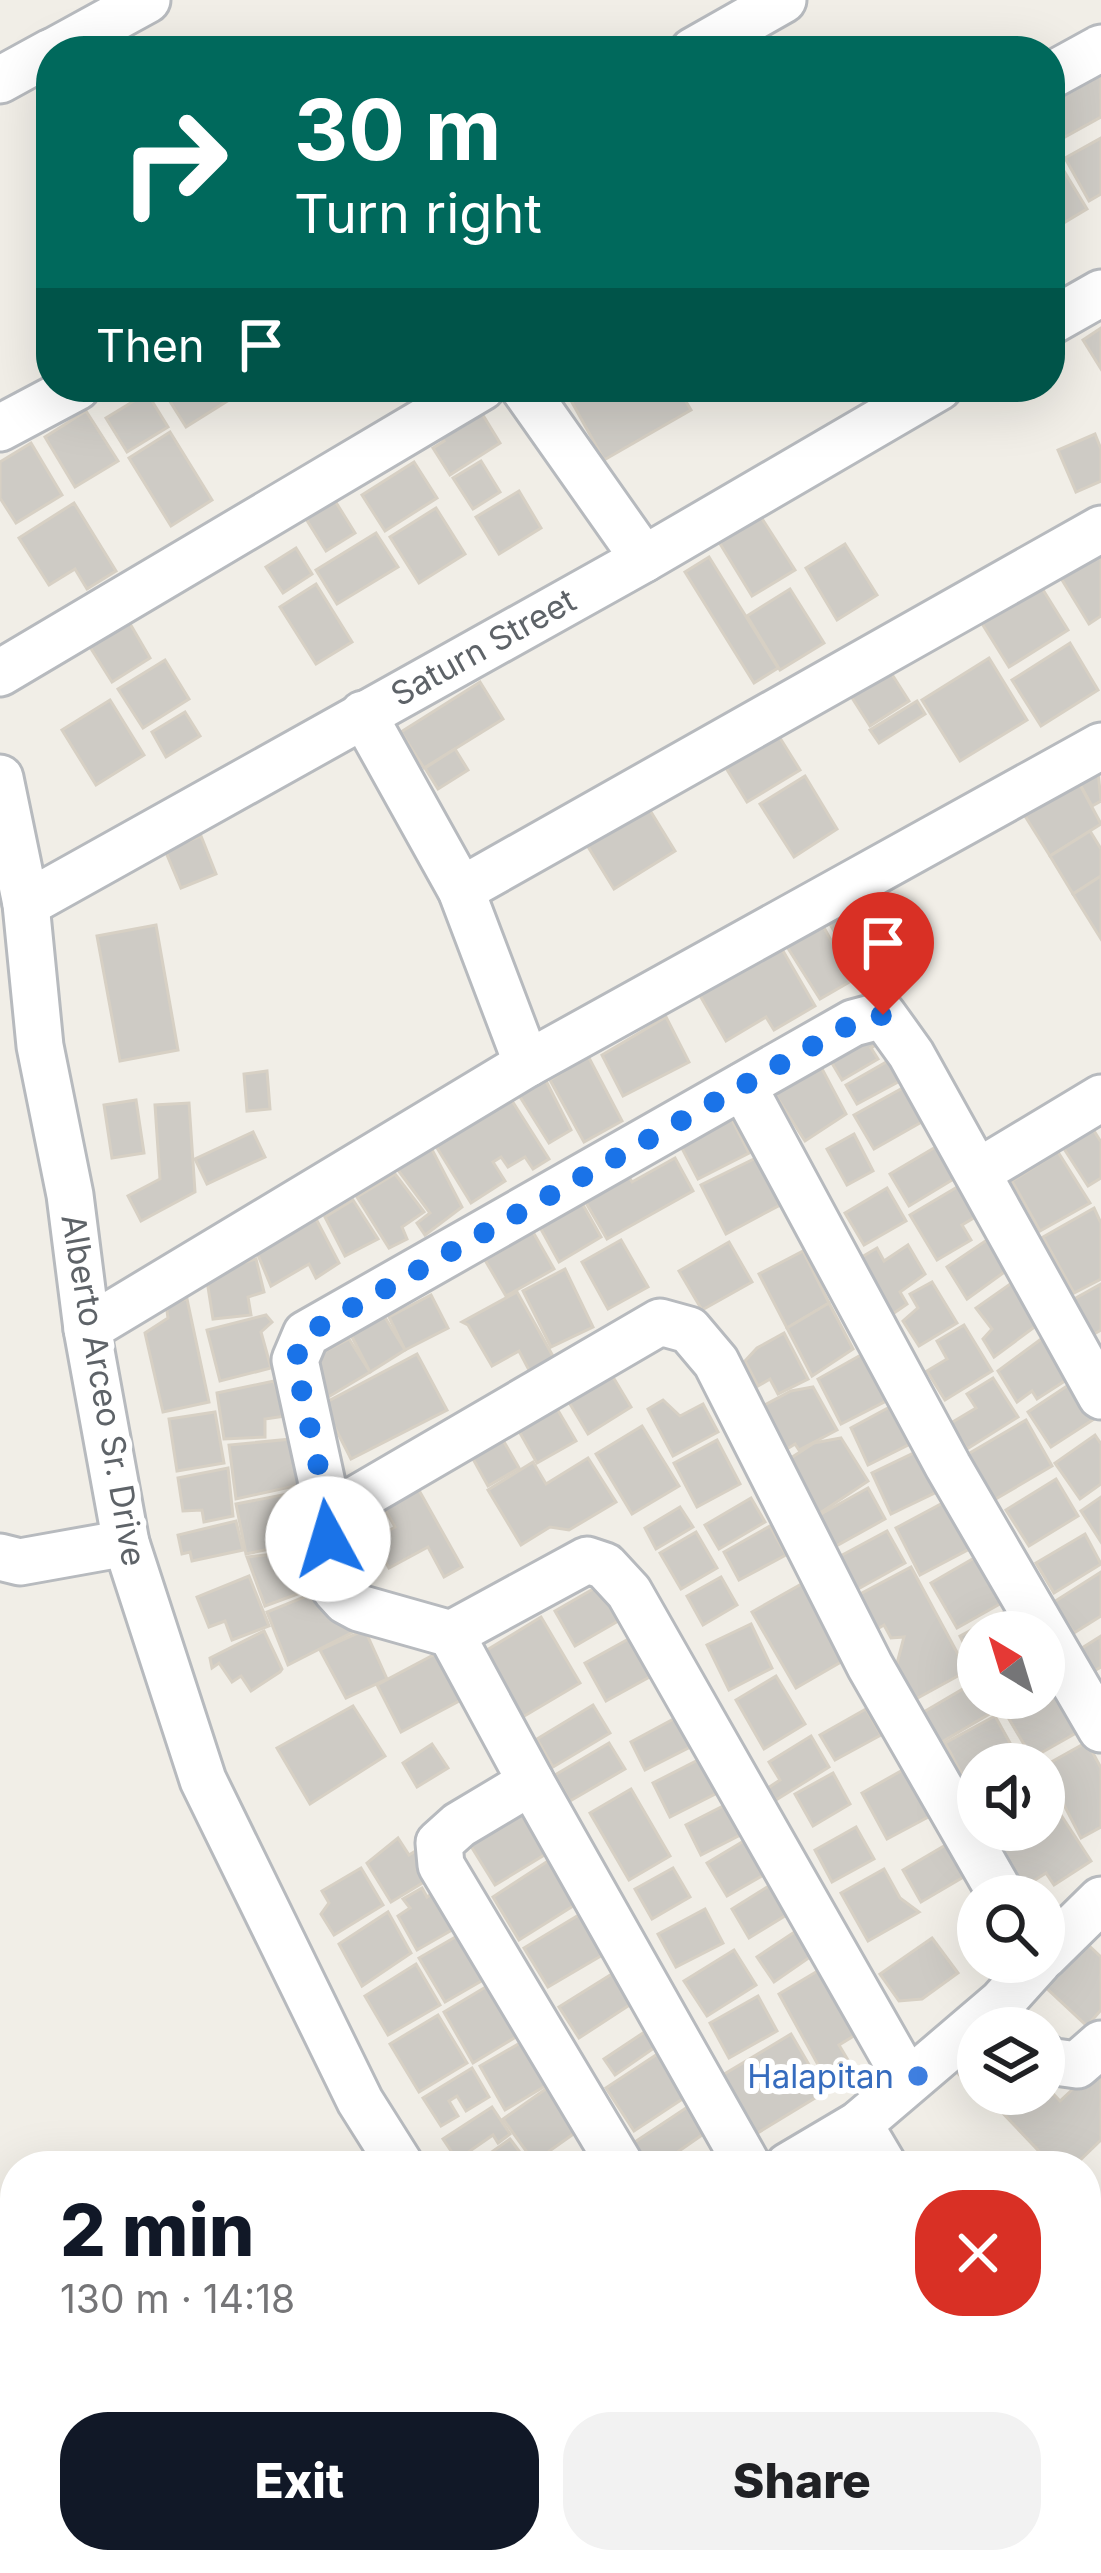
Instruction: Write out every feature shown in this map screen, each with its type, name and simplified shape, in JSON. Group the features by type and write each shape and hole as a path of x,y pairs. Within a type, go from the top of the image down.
{"street":[{"path":"81,36 147,0"},
{"path":"720,36 784,0"},
{"path":"1065,68 1101,48"},
{"path":"0,80 36,61"},
{"path":"1065,313 1101,293"},
{"path":"0,428 49,402"},
{"path":"0,673 457,402"},
{"path":"534,402 644,559"},
{"name":"Saturn Street","path":"26,904 644,559 913,402"},
{"path":"461,890 1101,529"},
{"path":"363,713 461,890 526,1064"},
{"path":"87,1329 526,1064 1101,746"},
{"name":"Alberto Arceo Sr. Drive","path":"2,793 26,904 20,1050 70,1195 87,1329 126,1544 203,1780 360,2101 392,2151"},
{"path":"740,2151 451,1634 346,1601 335,1589 326,1563 329,1515 295,1360 306,1334 853,1023 883,1015 911,1054 1101,1396"},
{"path":"743,1086 948,1466 1101,1729"},
{"path":"977,1172 1101,1098"},
{"path":"329,1515 660,1322 689,1330 716,1362 870,1666 990,1875"},
{"path":"0,1557 20,1562 126,1544"},
{"path":"451,1634 587,1560 605,1566 629,1592 907,2080"},
{"path":"531,1782 459,1825 439,1844 441,1865 612,2151"},
{"path":"1065,1935 1101,1900"},
{"path":"1065,2063 1077,2065 1101,2044"},
{"path":"814,2151 860,2124 907,2080 957,2049"},
{"path":"860,2124 875,2151"}],"building":[{"path":"1101,62 1101,117 1065,137 1065,82"},
{"path":"1101,138 1101,194 1089,201 1065,158"},
{"path":"1065,173 1087,209 1065,222"},
{"path":"1101,328 1101,369 1083,340"},
{"path":"132,402 153,402 168,427 127,452 106,418"},
{"path":"170,402 226,402 186,427"},
{"path":"572,402 686,402 691,410 604,460"},
{"path":"478,407 500,443 450,475 433,448 444,441 438,432"},
{"path":"86,411 118,461 75,487 45,437"},
{"path":"170,432 212,500 171,526 129,458"},
{"path":"1095,434 1101,449 1101,481 1076,492 1058,450"},
{"path":"31,443 62,495 16,523 0,498 0,462"},
{"path":"481,461 500,492 473,509 453,478"},
{"path":"414,462 437,498 385,531 362,495"},
{"path":"519,491 541,528 499,554 476,517"},
{"path":"332,496 355,533 326,551 303,514"},
{"path":"74,503 116,571 87,589 75,569 49,585 19,538"},
{"path":"436,508 465,554 419,583 390,537"},
{"path":"761,517 795,570 752,596 719,542"},
{"path":"376,533 398,567 337,604 316,570"},
{"path":"845,544 877,595 837,620 806,568"},
{"path":"296,548 312,574 283,593 266,567"},
{"path":"1101,550 1101,616 1089,624 1059,575"},
{"path":"709,557 778,668 754,683 685,572"},
{"path":"316,584 352,642 316,664 280,607"},
{"path":"1040,585 1068,630 1009,667 981,622"},
{"path":"790,589 824,643 780,670 747,616"},
{"path":"129,622 150,658 112,682 90,647"},
{"path":"1070,643 1098,690 1041,726 1012,680"},
{"path":"989,658 1027,720 960,761 922,700"},
{"path":"165,660 189,699 143,728 118,689"},
{"path":"886,665 909,701 870,726 847,690"},
{"path":"480,682 503,719 424,768 401,732"},
{"path":"110,700 144,755 96,785 62,730"},
{"path":"917,701 925,714 879,743 870,730"},
{"path":"185,712 200,736 166,757 152,732"},
{"path":"770,722 800,770 747,802 718,755"},
{"path":"455,749 468,770 438,789 425,768"},
{"path":"1098,771 1101,801 1092,806 1079,783"},
{"path":"805,776 837,829 794,857 760,804"},
{"path":"1079,783 1101,824 1050,856 1025,816"},
{"path":"643,799 675,851 614,889 582,837"},
{"path":"1090,831 1101,849 1101,876 1073,894 1050,856"},
{"path":"201,836 216,874 181,888 165,850"},
{"path":"1101,876 1101,939 1073,894"},
{"path":"854,901 893,972 872,984 865,974 860,977 826,917"},
{"path":"822,924 853,980 820,999 784,942"},
{"path":"156,925 178,1050 120,1061 97,936"},
{"path":"779,944 815,1006 774,1030 766,1017 726,1041 698,992"},
{"path":"666,1017 689,1062 623,1096 602,1055"},
{"path":"869,1021 882,1041 871,1048 878,1059 842,1080 823,1048"},
{"path":"812,1050 846,1114 805,1141 773,1091"},
{"path":"588,1056 622,1121 584,1142 550,1080"},
{"path":"888,1061 900,1081 857,1104 846,1085"},
{"path":"267,1071 270,1109 247,1111 244,1074"},
{"path":"544,1077 571,1130 549,1143 517,1092"},
{"path":"908,1085 927,1119 874,1149 854,1115"},
{"path":"509,1096 549,1159 533,1169 525,1157 508,1167 501,1157 493,1162 505,1181 471,1203 434,1143"},
{"path":"136,1100 144,1153 112,1158 104,1105"},
{"path":"189,1103 195,1192 141,1221 128,1196 160,1179 155,1105"},
{"path":"726,1108 749,1153 698,1179 675,1135"},
{"path":"1091,1126 1101,1142 1101,1178 1088,1186 1061,1144"},
{"path":"253,1132 265,1157 207,1184 195,1159"},
{"path":"854,1134 873,1171 847,1185 827,1149"},
{"path":"428,1142 462,1207 425,1235 417,1223 430,1213 392,1162"},
{"path":"939,1145 957,1177 909,1206 890,1174"},
{"path":"1058,1152 1090,1203 1040,1231 1012,1181"},
{"path":"675,1158 693,1191 607,1239 578,1189 622,1165 632,1182"},
{"path":"756,1158 780,1205 726,1234 701,1185"},
{"path":"395,1174 424,1212 402,1227 407,1239 389,1248 357,1197"},
{"path":"964,1183 982,1213 962,1225 971,1240 937,1260 910,1215"},
{"path":"887,1188 906,1221 864,1245 845,1213"},
{"path":"578,1196 601,1237 559,1262 536,1220"},
{"path":"353,1200 378,1239 345,1256 325,1217"},
{"path":"1094,1208 1101,1223 1101,1279 1074,1293 1043,1237"},
{"path":"315,1217 339,1263 316,1278 309,1264 271,1286 255,1248"},
{"path":"533,1232 554,1269 506,1296 485,1260"},
{"path":"621,1240 648,1287 608,1309 582,1262"},
{"path":"987,1240 1010,1268 967,1299 947,1267"},
{"path":"729,1242 752,1282 702,1310 679,1271"},
{"path":"908,1245 925,1274 900,1292 907,1304 891,1315 860,1258 877,1248 884,1261"},
{"path":"803,1251 829,1303 787,1328 759,1274"},
{"path":"256,1259 264,1292 248,1297 251,1315 213,1319 206,1274"},
{"path":"565,1269 593,1327 551,1347 523,1291"},
{"path":"932,1282 957,1323 919,1346 903,1321 918,1308 910,1294"},
{"path":"1013,1282 1040,1323 994,1357 983,1339 992,1329 976,1308"},
{"path":"1101,1284 1101,1330 1094,1334 1074,1299"},
{"path":"517,1292 554,1358 530,1372 519,1351 492,1366 462,1322"},
{"path":"431,1295 448,1328 405,1350 389,1317"},
{"path":"187,1299 209,1402 163,1412 145,1333 168,1318 166,1304"},
{"path":"829,1303 853,1349 812,1376 787,1328"},
{"path":"381,1311 405,1350 370,1372 348,1329"},
{"path":"266,1315 272,1322 261,1332 271,1368 220,1381 207,1330"},
{"path":"964,1325 992,1371 945,1400 927,1371 947,1359 937,1341"},
{"path":"784,1333 808,1379 778,1394 770,1379 758,1386 745,1361"},
{"path":"1044,1337 1071,1377 1037,1399 1032,1391 1017,1402 998,1371"},
{"path":"349,1339 370,1372 325,1399 316,1356"},
{"path":"868,1351 894,1397 841,1424 818,1379"},
{"path":"417,1354 447,1410 351,1459 323,1404"},
{"path":"610,1372 631,1407 588,1434 567,1399"},
{"path":"993,1378 1018,1417 967,1449 951,1423 976,1408 967,1394"},
{"path":"274,1381 285,1416 265,1419 265,1437 224,1439 217,1393"},
{"path":"1070,1384 1094,1419 1051,1447 1028,1412"},
{"path":"813,1387 837,1430 799,1450 795,1444 787,1449 763,1406 791,1391"},
{"path":"663,1400 680,1416 703,1404 718,1432 673,1456 648,1409"},
{"path":"553,1402 576,1441 537,1463 515,1424"},
{"path":"899,1402 920,1439 868,1465 851,1428"},
{"path":"215,1412 224,1463 177,1471 169,1419"},
{"path":"1026,1420 1052,1466 994,1500 968,1454"},
{"path":"642,1426 679,1486 632,1514 596,1454"},
{"path":"1095,1435 1101,1444 1101,1484 1080,1499 1055,1463"},
{"path":"841,1438 868,1481 808,1521 774,1469 814,1443"},
{"path":"292,1439 299,1485 236,1499 229,1445"},
{"path":"503,1440 519,1468 488,1486 472,1457"},
{"path":"717,1440 740,1484 697,1507 674,1463"},
{"path":"924,1448 943,1489 891,1514 872,1473"},
{"path":"588,1458 616,1502 569,1530 550,1527 521,1545 488,1490 533,1462 546,1484"},
{"path":"228,1468 233,1516 204,1522 202,1510 183,1511 178,1478"},
{"path":"1056,1479 1078,1516 1029,1546 1006,1510"},
{"path":"416,1485 462,1567 444,1577 428,1547 389,1568 373,1540 395,1527 382,1504"},
{"path":"868,1488 885,1519 829,1550 812,1519"},
{"path":"298,1492 308,1541 246,1554 236,1504"},
{"path":"1101,1497 1101,1542 1081,1511"},
{"path":"751,1498 765,1522 719,1549 705,1525"},
{"path":"952,1498 977,1545 920,1575 896,1528"},
{"path":"680,1507 693,1527 656,1549 645,1528"},
{"path":"236,1521 243,1550 192,1561 190,1552 182,1554 178,1535"},
{"path":"770,1526 786,1555 739,1580 724,1552"},
{"path":"887,1531 905,1563 849,1594 831,1561"},
{"path":"696,1532 717,1568 681,1589 660,1553"},
{"path":"1085,1534 1101,1564 1054,1593 1036,1563"},
{"path":"313,1550 322,1585 265,1606 247,1557"},
{"path":"981,1554 1007,1600 987,1611 957,1611 957,1628 931,1583"},
{"path":"911,1567 957,1652 957,1676 914,1700 896,1667 904,1637 891,1638 884,1625 867,1635 849,1600"},
{"path":"1101,1572 1101,1616 1074,1633 1065,1611 1054,1602"},
{"path":"249,1576 269,1626 232,1640 225,1621 209,1627 197,1597"},
{"path":"721,1577 737,1605 703,1625 687,1596"},
{"path":"805,1582 848,1658 796,1688 752,1612"},
{"path":"600,1585 620,1620 575,1646 555,1611"},
{"path":"326,1588 353,1632 288,1665 267,1612"},
{"path":"541,1617 580,1683 521,1718 482,1653"},
{"path":"751,1624 772,1668 729,1690 707,1645"},
{"path":"365,1630 387,1679 346,1698 320,1650"},
{"path":"264,1631 280,1672 251,1691 241,1676 232,1682 219,1663 212,1668 210,1658"},
{"path":"634,1636 655,1674 606,1701 585,1663"},
{"path":"1101,1636 1101,1667 1087,1675 1074,1653"},
{"path":"439,1652 465,1698 401,1732 377,1685"},
{"path":"776,1676 805,1724 764,1749 736,1700"},
{"path":"957,1692 957,1719 981,1719 940,1743 922,1713"},
{"path":"593,1705 610,1733 553,1767 537,1739"},
{"path":"353,1706 385,1756 310,1804 277,1748"},
{"path":"1065,1708 1078,1732 1059,1743 1023,1743 1009,1719 1065,1719"},
{"path":"866,1709 881,1735 835,1760 820,1735"},
{"path":"681,1715 696,1744 645,1770 631,1742"},
{"path":"997,1719 1010,1743 957,1743 957,1765 945,1743"},
{"path":"811,1736 829,1767 776,1800 768,1788 780,1780 769,1762"},
{"path":"1087,1742 1101,1768 1101,1827 1081,1838 1065,1807 1065,1754"},
{"path":"609,1743 625,1769 570,1801 555,1775"},
{"path":"432,1744 448,1768 417,1787 403,1763"},
{"path":"702,1758 719,1792 670,1817 653,1783"},
{"path":"908,1767 934,1814 887,1839 862,1793"},
{"path":"833,1773 850,1804 813,1826 795,1794"},
{"path":"631,1789 670,1856 629,1880 590,1813"},
{"path":"733,1801 748,1831 701,1855 686,1825"},
{"path":"520,1812 546,1854 495,1885 469,1843"},
{"path":"1065,1821 1091,1861 1065,1878 1046,1873 1016,1875 1000,1851 1065,1851"},
{"path":"856,1827 874,1859 832,1882 815,1850"},
{"path":"398,1838 409,1855 422,1847 439,1873 391,1902 367,1863"},
{"path":"747,1839 767,1873 727,1896 707,1863"},
{"path":"949,1843 967,1875 957,1875 957,1881 921,1902 903,1870"},
{"path":"554,1857 581,1901 519,1940 493,1897"},
{"path":"361,1868 383,1905 334,1935 321,1914 329,1903 322,1891"},
{"path":"673,1868 690,1897 652,1919 635,1889"},
{"path":"884,1869 900,1898 919,1912 868,1941 841,1893"},
{"path":"775,1882 793,1911 749,1938 732,1909"},
{"path":"445,1885 466,1922 417,1950 398,1916 410,1908 403,1899 422,1888 427,1897"},
{"path":"705,1909 723,1943 676,1967 658,1934"},
{"path":"587,1910 611,1950 548,1987 524,1948"},
{"path":"388,1912 411,1953 362,1986 339,1944"},
{"path":"471,1928 497,1972 445,2002 419,1958"},
{"path":"796,1931 813,1955 774,1982 757,1957"},
{"path":"932,1938 957,1972 922,1999 899,2001 880,1974"},
{"path":"1083,1940 1101,1957 1101,2010 1087,2026 1043,1985 1065,1983 1065,1960"},
{"path":"734,1950 756,1985 707,2016 684,1981"},
{"path":"416,1964 440,2005 388,2035 365,1996"},
{"path":"821,1969 857,2034 839,2045 852,2067 827,2081 779,1994"},
{"path":"615,1972 634,2002 579,2038 559,2007"},
{"path":"499,1979 529,2029 473,2063 444,2012"},
{"path":"758,1996 777,2031 729,2058 710,2023"},
{"path":"438,2015 467,2063 419,2092 390,2044"},
{"path":"646,2031 657,2046 615,2075 604,2059"},
{"path":"791,2034 825,2092 756,2134 721,2076"},
{"path":"527,2039 562,2076 505,2110 480,2066"},
{"path":"668,2047 696,2090 634,2131 606,2088"},
{"path":"1101,2063 1101,2140 1090,2151 1039,2151 1005,2115 1065,2115 1065,2096"},
{"path":"472,2068 489,2097 466,2111 457,2096 449,2101 458,2116 441,2126 423,2098"},
{"path":"553,2084 589,2123 550,2151 526,2151 503,2119"},
{"path":"695,2102 712,2128 679,2151 637,2151 632,2144"},
{"path":"492,2107 510,2134 498,2143 493,2135 470,2151 451,2151 443,2139"},
{"path":"510,2139 519,2151 493,2151"}],"place":[{"name":"Halapitan","path":"918,2076"}],"route":[{"path":"328,1539 329,1515 295,1360 306,1334 853,1023 883,1015"}]}
